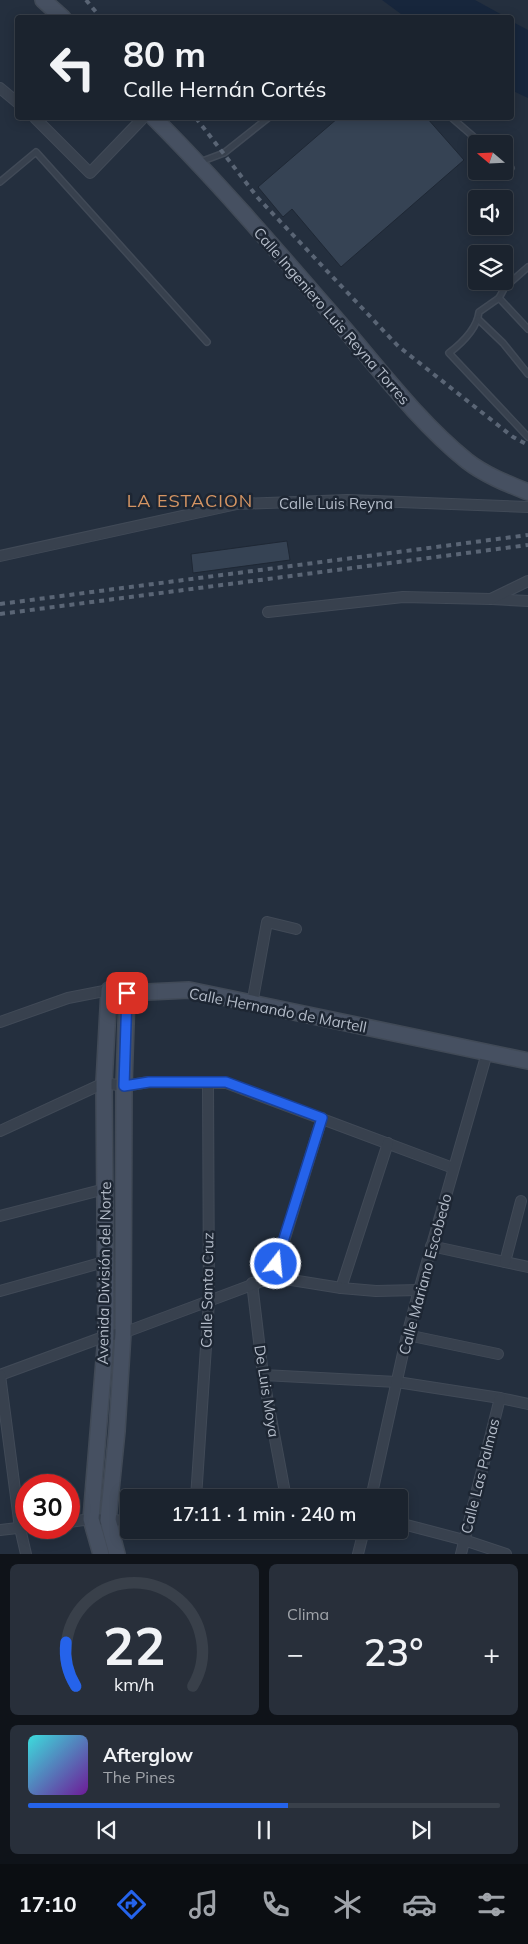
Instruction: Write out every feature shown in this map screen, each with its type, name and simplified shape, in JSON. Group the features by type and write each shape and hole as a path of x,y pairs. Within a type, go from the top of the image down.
{"street":[{"path":"42,0 60,15"},
{"path":"0,88 15,100"},
{"path":"38,120 90,173 141,120"},
{"name":"Calle Ingeniero Luis Reyna Torres","path":"156,120 198,163 330,311 417,414 468,462 528,492"},
{"name":"Calle Luis Reyna","path":"0,556 237,504 348,500 528,506"},
{"path":"492,599 528,581"},
{"path":"268,612 403,597 492,599 528,602"},
{"path":"252,1004 267,922 296,929"},
{"name":"Calle Hernando de Martell","path":"0,1022 68,998 108,990 127,993 189,990 528,1062"},
{"name":"Avenida División del Norte","path":"101,1554 91,1519 106,1336 104,1084 108,990"},
{"name":"Avenida División del Norte","path":"117,1554 108,1520 117,1431 123,1333 124,1086 127,993"},
{"name":"Calle Mariano Escobedo","path":"373,1489 407,1335 487,1053"},
{"path":"0,1131 104,1084 124,1086 149,1082 226,1082 453,1168"},
{"name":"Calle Santa Cruz","path":"197,1489 209,1301 208,1082"},
{"path":"273,1277 322,1118"},
{"path":"341,1288 388,1143"},
{"path":"0,1216 105,1189"},
{"path":"505,1262 521,1202"},
{"path":"431,1246 528,1267"},
{"path":"0,1291 104,1262"},
{"path":"15,1475 0,1375 106,1336 123,1333 273,1277 341,1288 376,1291 419,1290"},
{"name":"De Luis Moya","path":"252,1284 263,1375 284,1489"},
{"path":"407,1335 498,1354"},
{"path":"263,1375 397,1382 528,1404"},
{"name":"Calle Las Palmas","path":"461,1554 500,1398"},
{"path":"80,1520 91,1519 120,1521"},
{"path":"408,1525 464,1540 506,1554"},
{"path":"0,1530 15,1529"},
{"path":"24,1539 26,1554"},
{"path":"358,1554 362,1539"}],"lane":[{"path":"198,163 224,153 265,120"},
{"path":"454,120 472,135"},
{"path":"0,182 36,152 207,342"},
{"path":"528,267 505,287 499,298 479,312 478,320 463,341 449,353 528,437"},
{"path":"499,298 528,329"},
{"path":"478,320 504,344 528,374"}],"water":[{"path":"382,0 475,0 502,15 402,15"},
{"path":"514,23 528,30 528,98 514,91"}],"building":[{"path":"336,120 429,120 464,160 341,267 292,209 283,217 258,187"},
{"path":"287,541 290,560 193,573 191,554"}],"railway":[{"path":"86,0 98,15"},
{"path":"198,120 258,198 398,346 513,437 528,445"},
{"path":"0,604 528,535"},
{"path":"0,614 528,545"}],"district":[{"name":"LA ESTACION","path":"190,500"}],"route":[{"path":"127,993 124,1086 149,1082 226,1082 322,1118 276,1264"}]}
